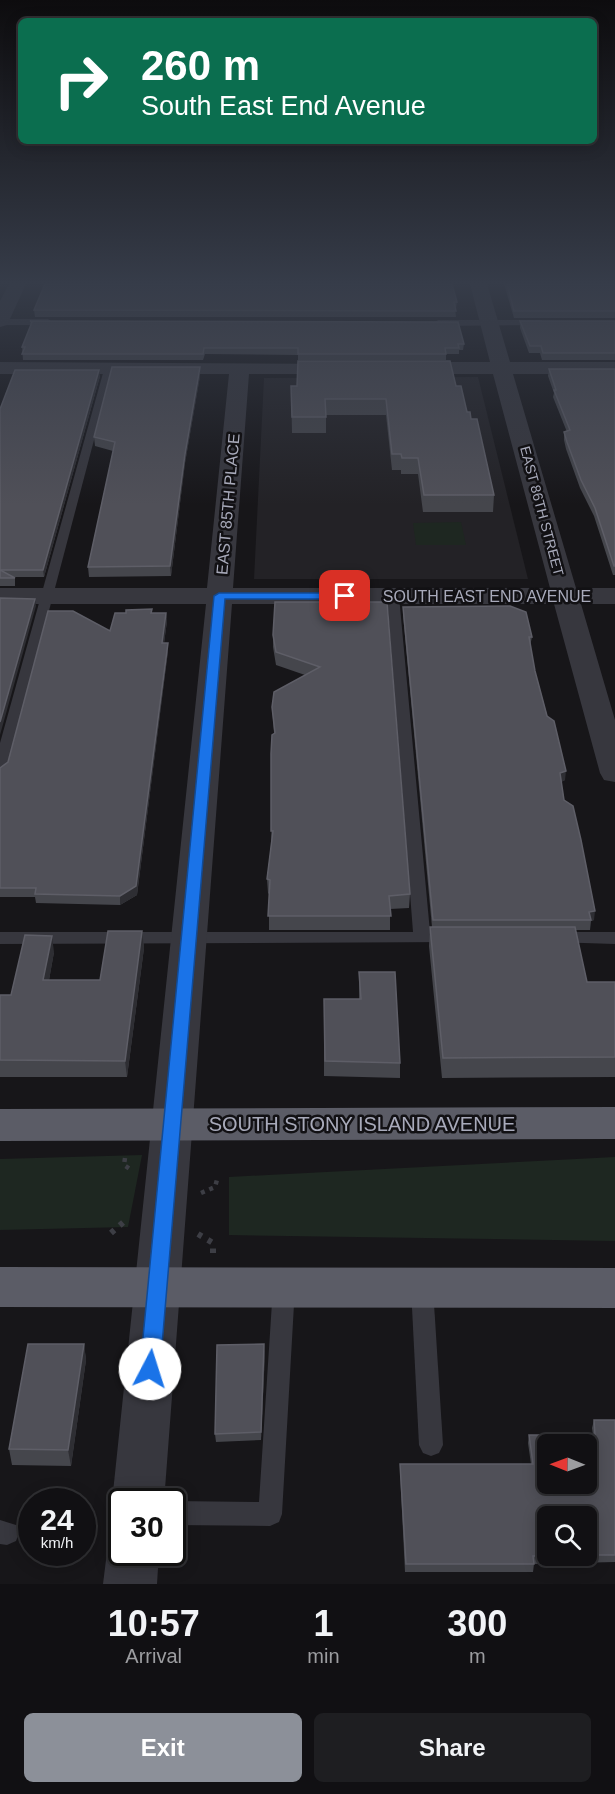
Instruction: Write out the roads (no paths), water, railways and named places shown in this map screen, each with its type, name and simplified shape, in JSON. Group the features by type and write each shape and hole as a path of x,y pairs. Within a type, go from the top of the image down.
{"highway":[{"name":"SOUTH STONY ISLAND AVENUE","path":"0,1125 615,1123"},
{"path":"0,1287 615,1288"}],"street":[{"name":"EAST 86TH STREET","path":"500,358 615,773"},
{"path":"0,368 366,368"},
{"name":"EAST 85TH PLACE","path":"139,1488 240,368"},
{"path":"388,368 615,368"},
{"name":"SOUTH EAST END AVENUE","path":"0,596 615,596"},
{"path":"130,1584 132,1566"}],"lane":[{"path":"0,770 108,368"},
{"path":"393,596 422,938"},
{"path":"0,938 468,938"},
{"path":"536,938 615,938"},
{"path":"186,1513 270,1514 284,1287"},
{"path":"422,1288 431,1445"}]}
